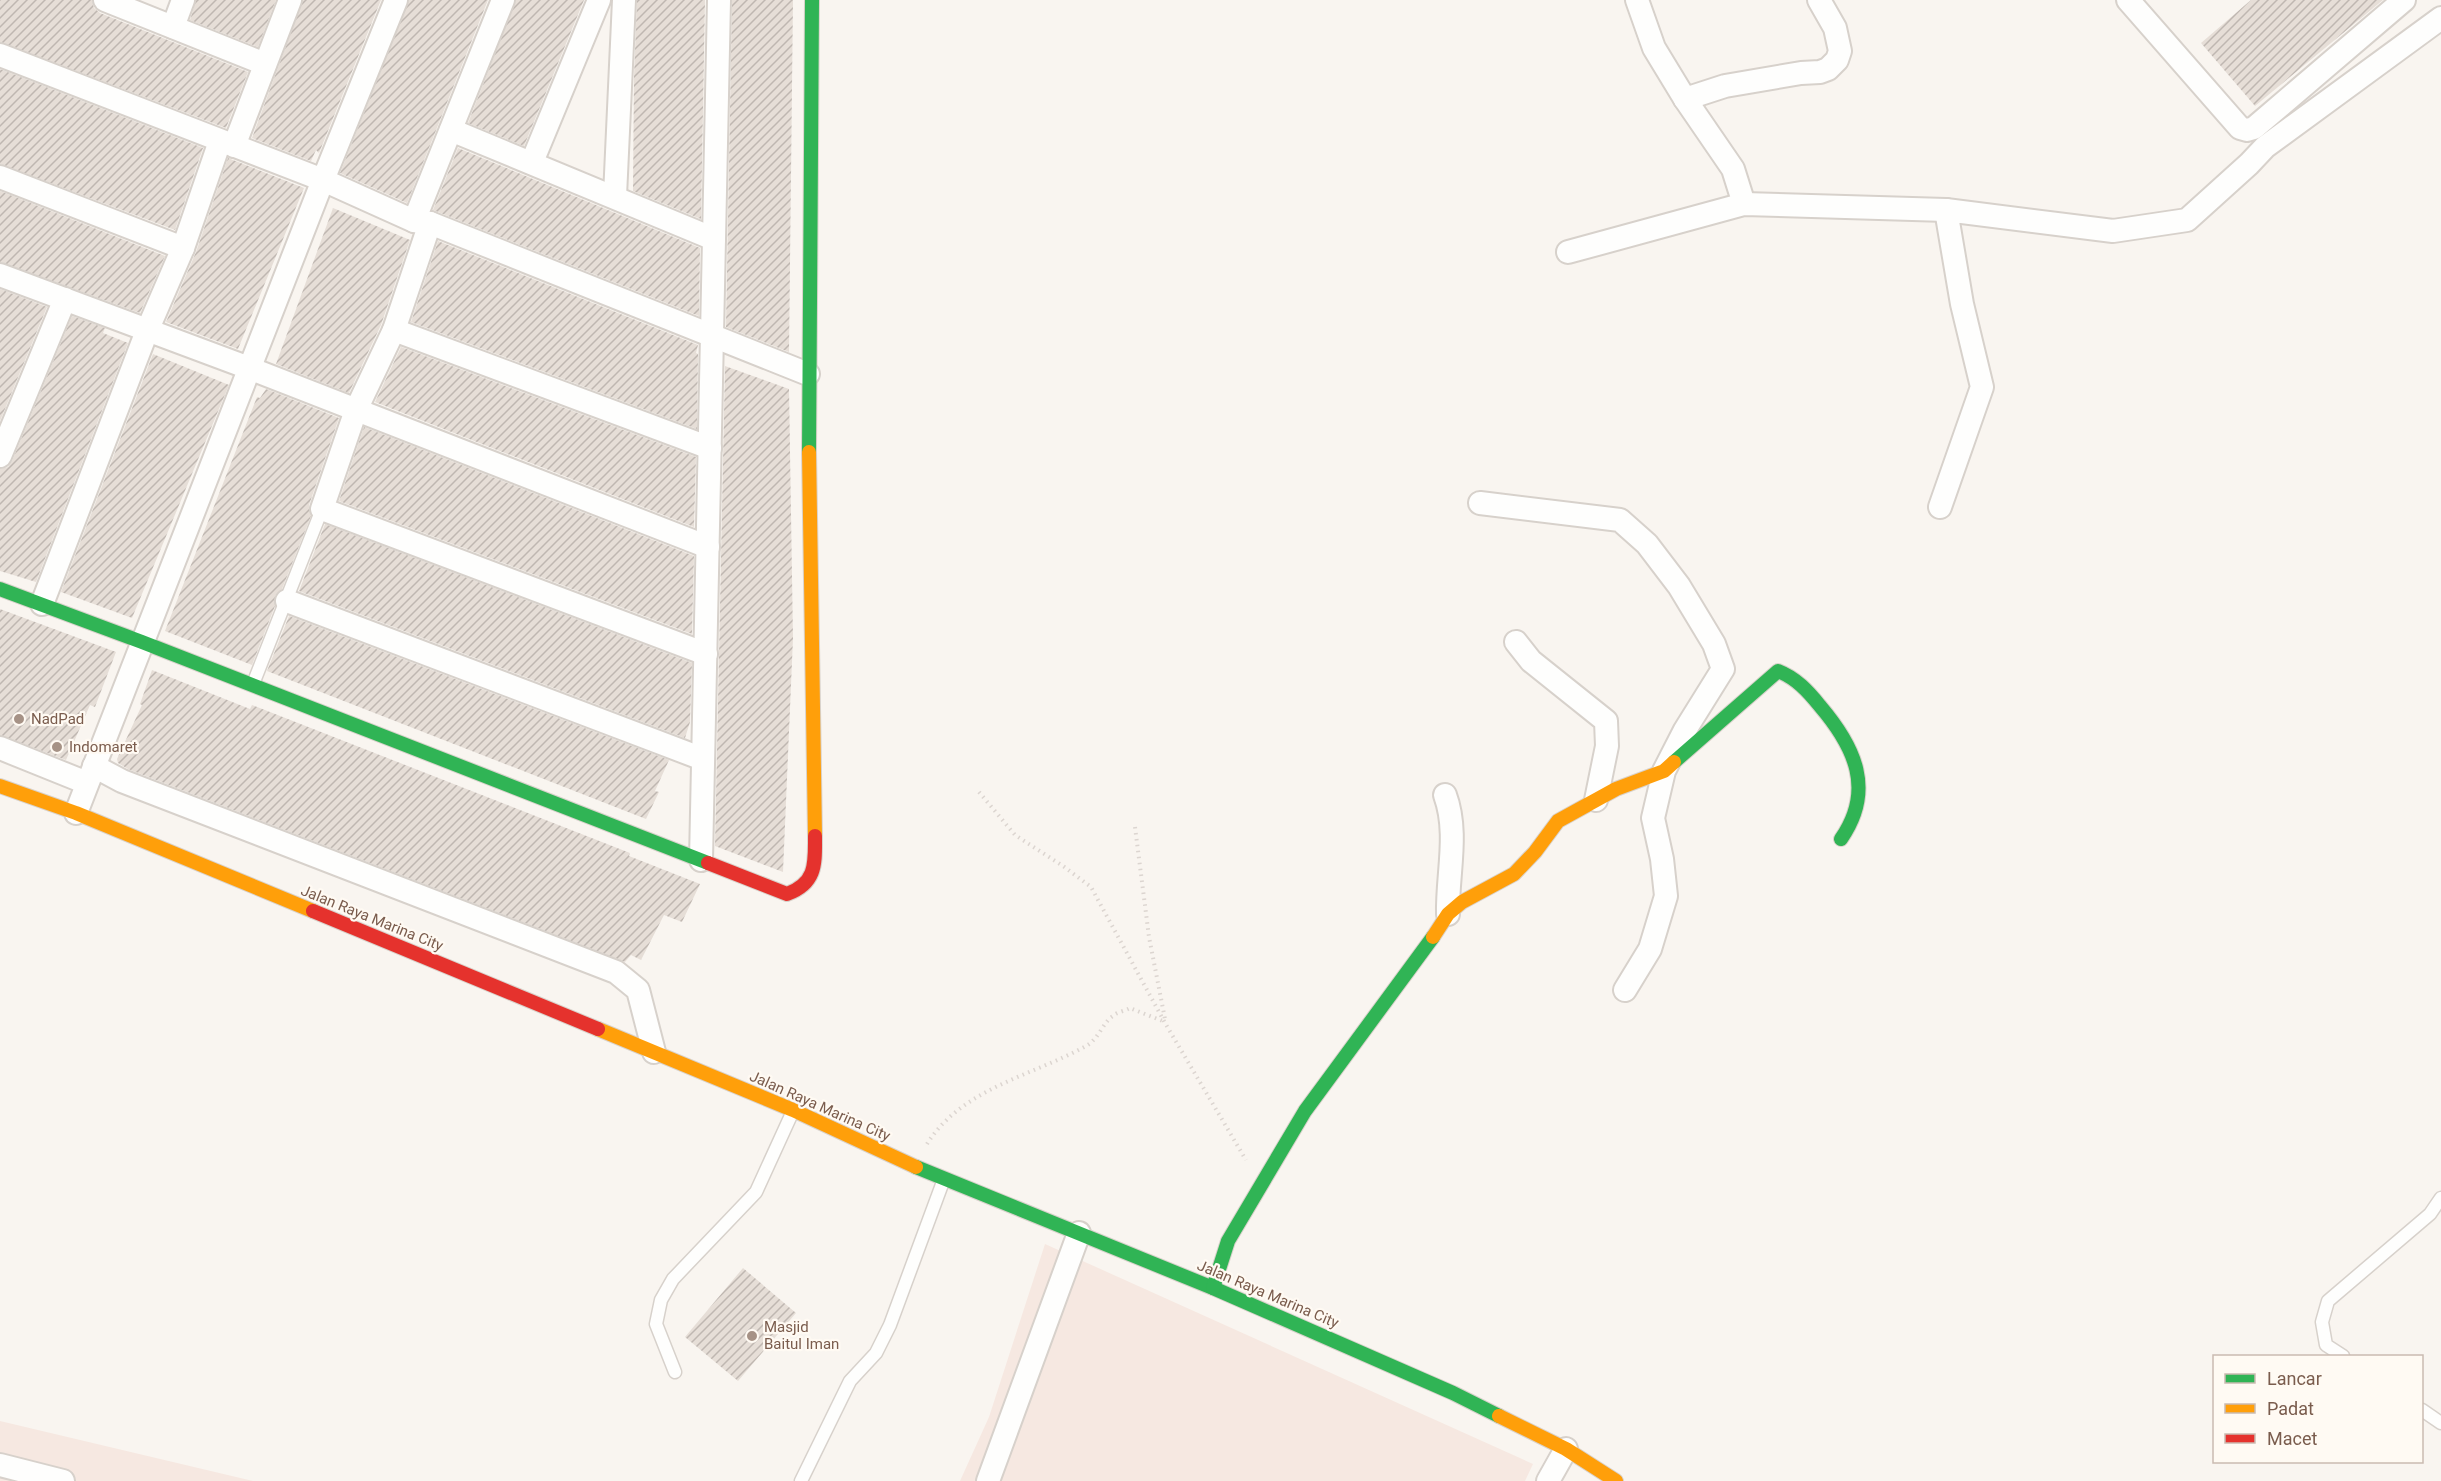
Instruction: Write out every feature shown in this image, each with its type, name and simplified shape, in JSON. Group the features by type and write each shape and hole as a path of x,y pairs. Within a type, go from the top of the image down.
{"street":[{"path":"105,0 265,64"},
{"path":"173,27 183,0"},
{"path":"42,604 147,331 227,143 265,64 290,0"},
{"path":"76,813 249,368 396,0"},
{"path":"502,0 452,130 422,222 394,330 356,410 322,508 706,654"},
{"path":"532,162 599,0"},
{"path":"615,196 624,0"},
{"path":"701,861 719,0"},
{"path":"0,589 253,685 787,894 796,892 805,885 815,866 808,374 812,0"},
{"path":"1637,0 1654,48 1685,99 1733,169 1744,204"},
{"path":"1685,99 1725,86 1828,69 1837,60 1840,51 1835,28 1819,0"},
{"path":"2128,0 2240,128 2247,130 2254,128 2404,0"},
{"path":"1568,252 1744,204 1946,210 2113,231 2187,220 2265,147 2441,18"},
{"path":"0,55 323,180 422,222 808,374"},
{"path":"452,130 714,239"},
{"path":"0,177 183,248"},
{"path":"1940,507 1982,387 1962,304 1946,210"},
{"path":"0,275 249,368 708,547"},
{"path":"0,456 65,300"},
{"path":"394,330 420,342 710,448"},
{"path":"1479,502 1620,520 1647,544 1679,586 1714,644 1723,669 1684,730 1664,771 1653,818 1662,859 1666,896 1650,949 1625,990"},
{"path":"287,601 704,759"},
{"path":"1516,642 1531,661 1606,721 1607,746 1596,800"},
{"path":"1213,1288 1228,1241 1305,1111 1448,914 1462,902 1514,874 1535,852 1558,821 1616,789 1664,771 1778,672 1791,675 1836,722 1851,748 1859,786 1854,819 1841,839"},
{"path":"0,748 91,775 122,781 616,972 638,990 654,1052"},
{"name":"Jalan Raya Marina City","path":"0,786 76,813 654,1052 793,1110 914,1166 1213,1288 1453,1393 1566,1449 1616,1481"},
{"path":"1445,795 1453,830 1448,914"},
{"path":"987,1481 1079,1233"},
{"path":"1548,1481 1566,1449"},
{"path":"0,1465 63,1481"}],"lane":[{"path":"253,685 322,508"},
{"path":"675,1372 656,1324 661,1300 673,1279 756,1192 793,1110"},
{"path":"801,1481 850,1381 876,1353 890,1325 944,1178"},
{"path":"2341,1355 2326,1345 2322,1322 2328,1301 2430,1214 2441,1198"},
{"path":"2423,1411 2441,1423"}],"path":[{"path":"979,792 1015,835 1091,887 1165,1023 1260,1184"},
{"path":"1135,827 1149,937 1165,1023"},
{"path":"914,1166 944,1122 984,1092 1088,1046 1102,1032 1112,1016 1130,1008 1165,1023"}],"shaded area":[{"path":"1045,1244 1533,1464 1525,1481 960,1481 989,1417"},
{"path":"0,1421 253,1481 0,1481"}],"building":[{"path":"0,0 92,0 94,8 100,13 248,72 226,128 0,42"},
{"path":"196,0 276,0 258,47 190,20"},
{"path":"303,0 381,0 319,153 316,150 311,161 252,138"},
{"path":"409,0 488,0 407,203 340,173"},
{"path":"516,0 584,0 524,146 468,123"},
{"path":"637,0 705,0 701,219 633,191"},
{"path":"732,0 793,0 789,352 726,327"},
{"path":"2251,0 2383,0 2255,106 2201,43"},
{"path":"0,69 203,148 175,230 0,164"},
{"path":"458,148 700,248 699,316 433,210"},
{"path":"228,158 304,188 238,349 166,322 196,252"},
{"path":"0,191 165,256 140,313 0,262"},
{"path":"333,208 410,240 381,325 349,393 276,364"},
{"path":"438,241 698,345 696,353 698,354 697,429 411,322"},
{"path":"0,289 47,307 0,421"},
{"path":"72,316 105,328 103,333 128,343 36,582 0,571 0,469 8,467 12,461"},
{"path":"401,347 696,457 694,527 375,402"},
{"path":"153,354 229,385 132,618 61,592"},
{"path":"725,366 789,389 793,638 783,872 715,846"},
{"path":"266,389 339,418 309,505 311,516 282,589 275,596 275,606 252,665 165,631 257,397 260,398"},
{"path":"364,427 694,556 692,634 339,501"},
{"path":"325,524 692,663 690,722 685,738 299,591"},
{"path":"0,609 116,652 95,707 90,705 66,760 0,735"},
{"path":"289,616 669,760 655,791 659,792 646,819 267,671"},
{"path":"152,670 250,709 252,705 630,853 629,856 700,884 682,922 664,915 641,960 631,955 625,962 128,769 118,763 117,759 142,705 140,704"},
{"path":"743,1268 796,1313 738,1381 685,1337"}],"traffic: fast":[{"path":"809,452 812,0"},
{"path":"0,589 142,642 708,863"},
{"path":"1674,762 1778,671 1801,685 1815,700 1843,737 1851,753 1859,786 1857,803 1851,821 1841,839"},
{"path":"1213,1288 1228,1241 1305,1111 1433,937"},
{"path":"916,1167 1213,1288 1453,1393 1499,1416"}],"traffic: slow":[{"path":"809,452 815,836"},
{"path":"1433,937 1448,914 1462,902 1514,874 1535,852 1558,821 1616,789 1664,771 1674,762"},
{"path":"0,786 76,813 313,911"},
{"path":"598,1029 793,1110 916,1167"},
{"path":"1499,1416 1566,1449 1616,1481"}],"traffic: jam":[{"path":"708,863 787,894 804,884 809,878 814,863 815,836"},
{"path":"313,911 598,1029"}],"place":[{"name":"NadPad","path":"19,719"},
{"name":"Indomaret","path":"57,747"},
{"name":"Masjid Baitul Iman","path":"752,1336"}]}
